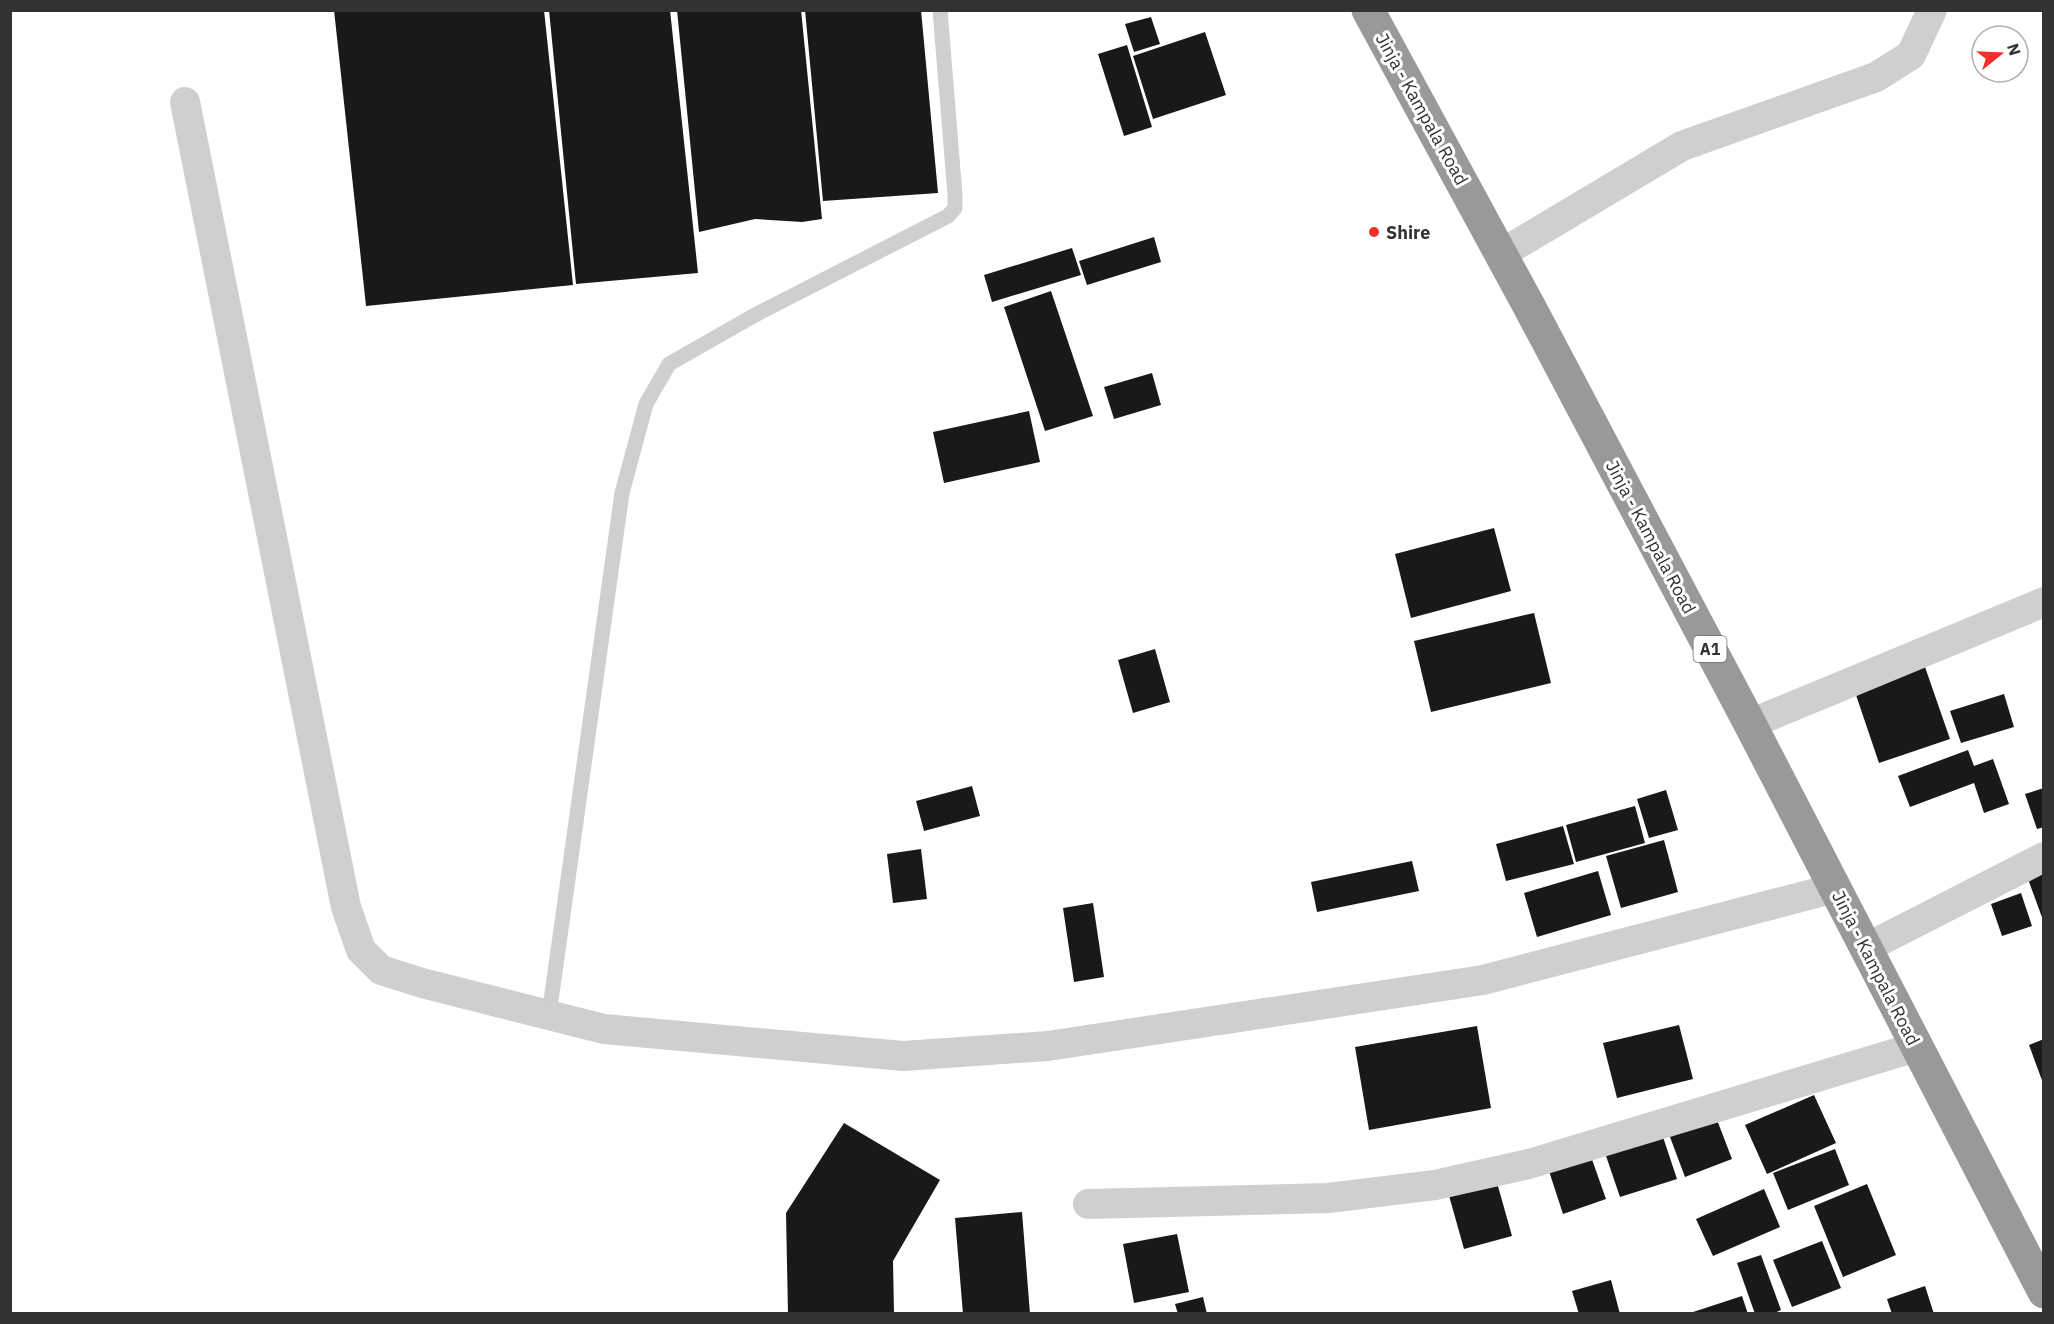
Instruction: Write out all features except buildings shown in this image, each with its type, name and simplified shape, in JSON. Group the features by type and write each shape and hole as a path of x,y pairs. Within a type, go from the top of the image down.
{"highway":[{"name":"Jinja - Kampala Road","path":"1368,10 1501,254 1750,724 2043,1292"}],"street":[{"path":"1501,254 1682,146 1876,77 1911,55 1932,10"},
{"path":"185,102 345,907 361,950 381,970 422,983 604,1029 903,1056 1048,1046 1483,980 1835,888"},
{"path":"1750,724 2043,602"},
{"path":"1866,948 2043,857"},
{"path":"1088,1204 1328,1198 1435,1185 1529,1164 1916,1047"}],"lane":[{"path":"549,1015 622,493 646,404 669,364 755,315 948,216 955,208 940,10"}],"place":[{"name":"Shire","path":"1374,232"}]}
